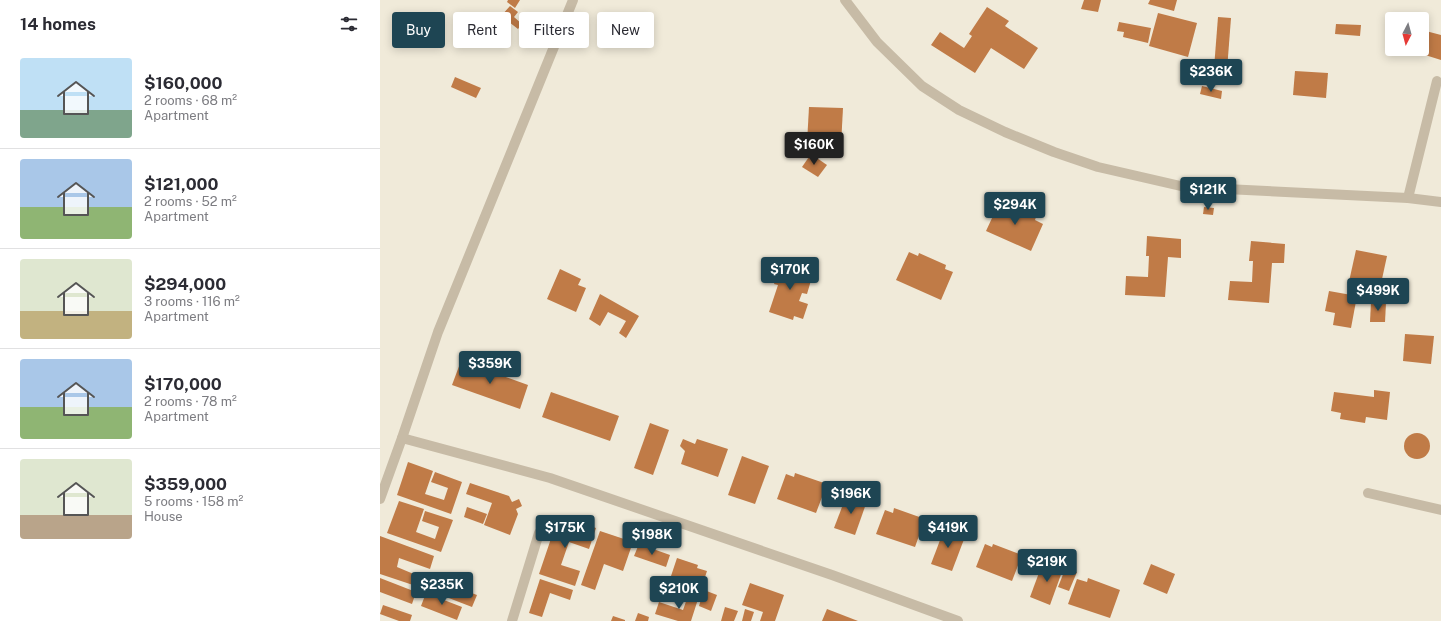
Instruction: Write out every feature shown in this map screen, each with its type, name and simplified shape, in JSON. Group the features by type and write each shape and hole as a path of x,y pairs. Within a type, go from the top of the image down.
{"street":[{"path":"380,499 438,332 573,0"},
{"path":"845,0 877,42 922,86 959,110 1005,132 1054,152 1098,167 1185,187 1408,198 1441,202"},
{"path":"1408,198 1437,81"},
{"path":"402,438 550,478 832,575 958,621"},
{"path":"1368,493 1441,510"},
{"path":"512,621 539,533"}],"building":[{"path":"508,0 520,0 515,8 507,2"},
{"path":"1084,0 1101,0 1098,12 1081,9"},
{"path":"1150,0 1177,0 1174,11 1148,4"},
{"path":"510,6 518,12 514,17 519,21 518,29 511,24 511,12 505,12"},
{"path":"987,7 1009,21 1005,26 1038,48 1024,69 991,48 975,73 931,45 940,32 964,48 972,36 969,34"},
{"path":"1158,13 1197,23 1188,57 1149,46"},
{"path":"1218,17 1231,18 1227,70 1214,68"},
{"path":"1119,22 1151,28 1148,43 1123,37 1124,32 1117,31"},
{"path":"1336,24 1361,25 1360,36 1335,34"},
{"path":"1429,32 1441,35 1441,60 1428,56"},
{"path":"1295,71 1328,73 1326,98 1293,95"},
{"path":"455,77 481,88 476,98 451,87"},
{"path":"1202,86 1222,91 1221,99 1200,94"},
{"path":"809,107 843,108 841,145 807,143"},
{"path":"811,154 827,165 818,177 802,167"},
{"path":"999,203 1008,208 1009,205 1036,217 1035,220 1043,224 1031,251 986,231"},
{"path":"1204,207 1214,208 1213,215 1203,214"},
{"path":"1147,236 1181,239 1181,258 1168,257 1165,297 1125,295 1126,276 1148,277 1149,256 1146,256"},
{"path":"1251,241 1285,244 1284,263 1272,263 1269,303 1228,300 1230,281 1252,282 1253,261 1249,261"},
{"path":"1356,250 1387,256 1379,293 1348,286"},
{"path":"909,252 918,256 919,253 946,265 945,269 953,272 941,300 896,280"},
{"path":"782,260 804,267 801,274 812,277 807,294 802,293 799,301 808,304 803,319 794,316 793,320 769,312 778,285 774,284"},
{"path":"560,269 581,279 578,285 586,288 576,312 547,299"},
{"path":"1329,291 1357,296 1351,328 1333,325 1335,313 1325,311"},
{"path":"600,294 639,316 626,338 619,333 626,321 608,312 600,326 589,319"},
{"path":"1371,302 1386,303 1385,322 1370,322"},
{"path":"1405,334 1434,336 1431,364 1403,361"},
{"path":"461,361 528,385 520,409 452,385"},
{"path":"1374,390 1390,392 1387,420 1366,417 1365,423 1340,419 1341,413 1331,411 1334,392 1374,397"},
{"path":"551,392 619,416 610,441 542,417"},
{"path":"650,423 669,430 653,475 634,468"},
{"path":"1417,433 1426,437 1430,446 1426,455 1417,459 1408,455 1404,446 1408,437"},
{"path":"683,439 695,444 697,439 728,449 718,477 681,464 685,451 680,446"},
{"path":"742,456 769,466 755,504 728,495"},
{"path":"408,462 433,471 425,494 444,500 448,488 431,482 435,472 462,482 451,514 397,495"},
{"path":"795,473 827,484 816,513 777,499 786,474 794,477"},
{"path":"470,483 509,496 512,502 519,499 522,506 516,509 518,514 510,535 484,525 492,503 466,494"},
{"path":"847,494 867,501 855,535 834,528"},
{"path":"399,501 424,509 416,532 435,539 439,527 422,521 425,511 453,520 441,552 387,533"},
{"path":"467,507 487,514 483,524 464,517"},
{"path":"894,508 925,519 915,547 876,534 885,510 893,513"},
{"path":"559,515 596,528 589,549 569,542 561,565 580,571 575,586 539,574"},
{"path":"945,527 966,534 952,571 931,564"},
{"path":"600,531 633,542 623,571 604,564 595,590 581,585"},
{"path":"380,536 434,556 430,569 399,558 397,567 416,575 413,585 380,574"},
{"path":"639,544 670,555 666,567 634,556"},
{"path":"985,544 992,547 993,544 1022,555 1012,581 976,567"},
{"path":"677,558 698,565 697,568 707,571 700,592 669,582"},
{"path":"1043,562 1063,569 1050,605 1030,597"},
{"path":"1151,564 1175,574 1167,594 1143,584"},
{"path":"1066,567 1077,572 1069,591 1058,587"},
{"path":"380,578 416,592 412,604 380,592"},
{"path":"1088,578 1120,590 1110,618 1068,604 1077,579 1087,582"},
{"path":"433,579 477,595 472,607 428,590"},
{"path":"540,579 573,590 570,600 550,593 542,617 529,613"},
{"path":"750,583 784,595 775,621 760,621 763,612 742,605"},
{"path":"704,590 717,595 711,611 699,606"},
{"path":"426,593 462,607 457,620 421,606"},
{"path":"689,593 699,596 691,621 678,621 655,614 659,602 683,610"},
{"path":"383,605 412,615 410,621 399,621 380,614"},
{"path":"725,607 738,611 734,621 721,621"},
{"path":"745,609 754,612 751,621 742,621"},
{"path":"827,609 858,621 822,621"},
{"path":"638,613 649,617 648,621 635,621"},
{"path":"613,616 625,620 625,621 611,621"}]}
